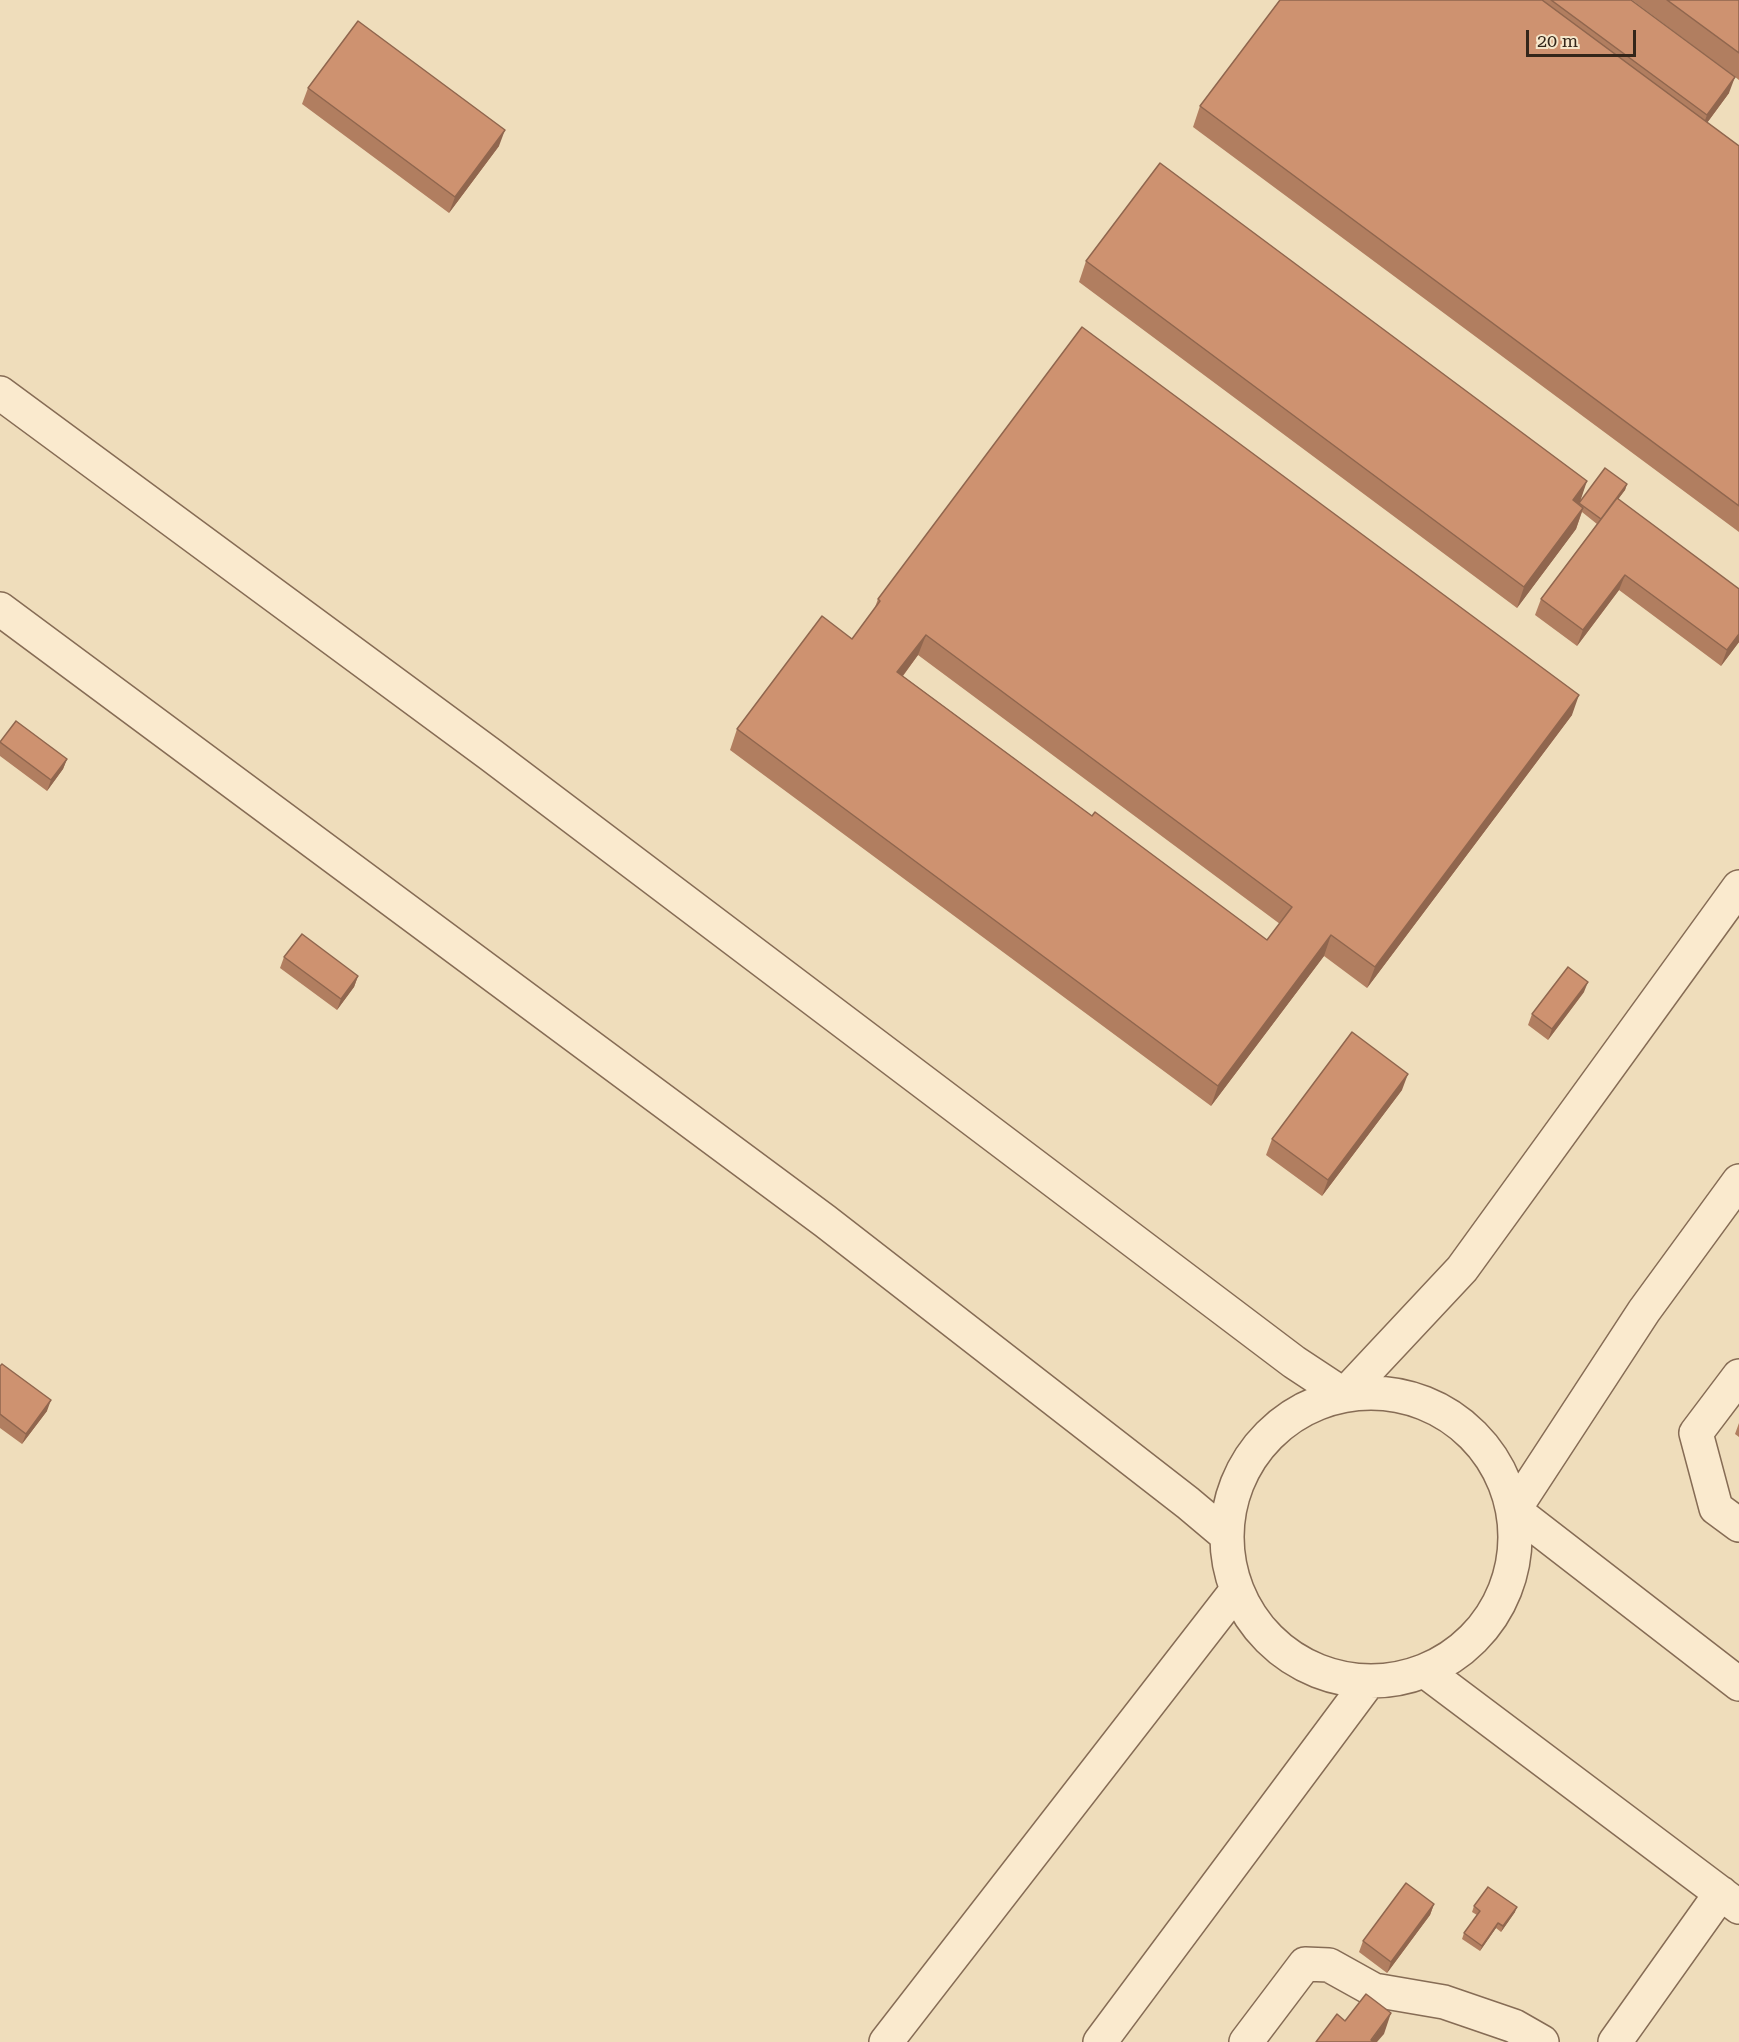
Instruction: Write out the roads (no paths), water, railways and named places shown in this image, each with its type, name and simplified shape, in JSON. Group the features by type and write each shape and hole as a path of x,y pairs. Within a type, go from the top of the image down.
{"street":[{"path":"0,393 491,755 1294,1362 1344,1395"},
{"path":"0,609 825,1221 1226,1535"},
{"path":"1344,1395 1462,1269 1739,887"},
{"path":"1514,1510 1644,1311 1739,1181"},
{"path":"1739,1376 1696,1433 1716,1508 1739,1525"},
{"path":"1373,1392 1401,1396 1428,1404 1453,1418 1475,1436 1492,1458 1506,1483 1514,1510 1516,1538 1513,1566 1504,1593 1491,1618 1472,1640 1450,1658 1425,1671 1397,1679 1369,1681 1341,1678 1314,1670 1289,1656 1267,1638 1250,1616 1236,1591 1229,1564 1226,1535 1229,1508 1238,1481 1252,1456 1270,1434 1292,1416 1317,1403 1344,1395 1373,1392"},
{"path":"1514,1510 1739,1684"},
{"path":"886,2042 1236,1591"},
{"path":"1425,1671 1730,1900 1615,2042"},
{"path":"1100,2042 1369,1681"},
{"path":"1246,2042 1305,1964 1329,1965 1374,1990 1444,2002 1509,2034 1542,2042"}]}
